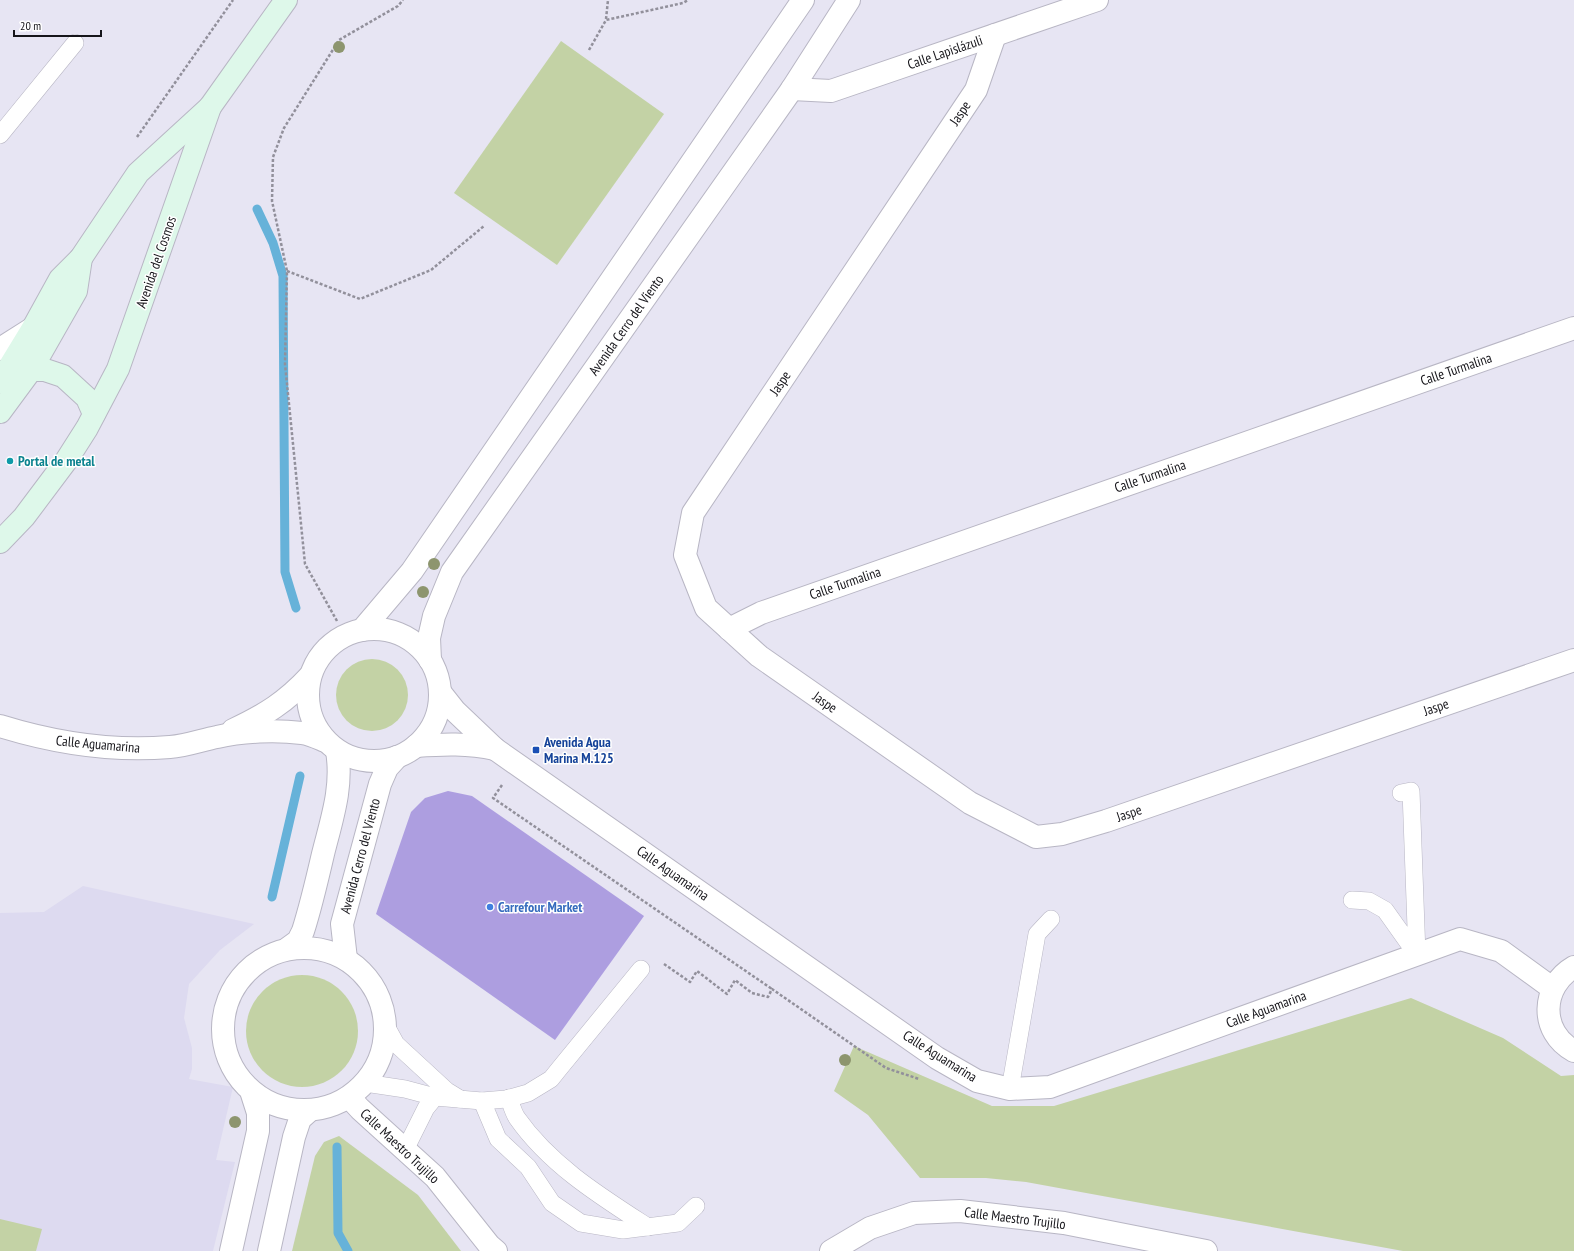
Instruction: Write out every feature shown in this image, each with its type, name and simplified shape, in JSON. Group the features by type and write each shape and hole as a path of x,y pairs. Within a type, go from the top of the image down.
{"street":[{"name":"Avenida del Cosmos","path":"3,373 33,328 60,279 81,258 138,173 210,106 286,0"},
{"path":"288,949 298,940 303,931 339,788 340,767 331,746 315,726 308,710 307,693 310,676 318,660 330,646 353,633 412,571 803,0"},
{"name":"Avenida Cerro del Viento","path":"430,660 429,638 434,616 452,572 792,89 849,0"},
{"name":"Calle Lapislázuli","path":"792,89 831,91 1097,0"},
{"name":"Jaspe","path":"994,35 976,90 693,513 685,555 706,608 759,656 970,803 1036,837 1062,834 1106,821 1574,660"},
{"name":"Avenida del Cosmos","path":"0,542 24,516 66,462 118,369 210,106"},
{"name":"Avenida del Cosmos","path":"0,412 31,370 76,292 81,258"},
{"path":"0,349 33,328"},
{"name":"Calle Turmalina","path":"729,629 760,613 1574,328"},
{"path":"3,373 45,370 63,376 87,398 94,414"},
{"path":"331,746 356,759 376,762 397,758 416,746 427,735 435,722 439,707 440,692 437,675 430,660 420,648 407,638 393,632 378,630 353,633"},
{"name":"Calle Aguamarina","path":"220,736 263,716 299,688 310,676"},
{"name":"Calle Aguamarina","path":"440,692 455,711 495,749 937,1058 977,1081 1010,1089 1050,1087 1460,939 1501,951 1552,988"},
{"name":"Calle Aguamarina","path":"0,726 52,740 88,746 132,749 172,747 220,736 280,731 303,733 331,746"},
{"name":"Calle Aguamarina","path":"416,746 470,744 495,749"},
{"name":"Avenida Cerro del Viento","path":"346,959 342,924 380,784 387,768 397,758"},
{"path":"307,948 328,951 346,959 361,971 374,987 382,1005 385,1024 384,1046 377,1066 357,1090 323,1108 310,1110 289,1109 268,1102 251,1091 236,1074 226,1054 222,1031 224,1009 233,988 247,970 266,957 288,949 307,948"},
{"path":"1574,967 1565,972 1552,988 1548,1004 1550,1022 1557,1037 1574,1051"},
{"name":"Calle Maestro Trujillo","path":"357,1090 405,1150 435,1177 489,1245 496,1251"},
{"path":"231,1251 258,1131 258,1113 251,1091"},
{"path":"268,1251 294,1137 300,1119 310,1110"},
{"name":"Calle Maestro Trujillo","path":"831,1251 870,1228 914,1213 960,1211 1064,1224 1206,1251"}],"lane":[{"path":"0,135 74,43"},
{"path":"1401,793 1411,791 1417,954"},
{"path":"1352,900 1370,901 1385,910 1417,954"},
{"path":"1010,1089 1037,934 1051,919"},
{"path":"357,1090 405,1089 435,1097 482,1101 509,1098 528,1093 551,1079 641,968"},
{"path":"385,1024 396,1044 447,1091 460,1099"},
{"path":"405,1150 426,1108 435,1097"},
{"path":"509,1098 516,1117 547,1152 592,1191 648,1227"},
{"path":"482,1101 498,1140 528,1166 552,1203 581,1223 623,1230 678,1224 696,1206"}],"path":[{"path":"353,633 305,564 285,364 287,271 272,201 274,157 284,128 339,40 398,6 403,0"},
{"path":"589,50 606,20 608,0"},
{"path":"606,20 683,3 688,0"},
{"path":"287,271 360,299 431,270 484,226"},
{"path":"517,764 493,798 886,1068 923,1080 937,1058"},
{"path":"641,968 661,962 690,982 697,971 727,994 735,980 752,993 768,998 772,989"}],"shaded area":[{"path":"83,886 254,924 220,950 189,984 184,1018 192,1048 192,1069 189,1079 233,1087 216,1160 235,1162 213,1251 0,1251 0,913 44,912"}],"green space":[{"path":"561,41 664,114 557,265 454,193"},
{"path":"365,659 379,659 386,661 398,669 406,681 408,695 406,709 398,721 386,729 379,731 365,731 358,729 346,721 338,709 336,702 336,688 338,681 346,669 358,661"},
{"path":"302,975 323,980 333,985 341,992 348,1000 353,1010 358,1031 353,1052 348,1062 341,1070 333,1077 323,1082 302,1087 281,1082 271,1077 263,1070 256,1062 251,1052 246,1031 251,1010 256,1000 263,992 271,985 281,980"},
{"path":"1411,998 1503,1038 1561,1076 1574,1075 1574,1251 1403,1251 1026,1182 986,1178 920,1178 868,1115 834,1091 854,1046 992,1106 1054,1106"},
{"path":"339,1136 418,1195 461,1251 292,1251 315,1156 324,1142"},
{"path":"0,1219 42,1229 36,1251 0,1251"}],"building":[{"path":"448,791 472,796 644,916 555,1040 376,914 411,812 425,798"}],"waterway":[{"path":"257,209 273,243 283,276 285,572 296,608"},
{"path":"272,897 300,776"},
{"path":"337,1147 338,1233 348,1251"}],"place":[{"name":"Portal de metal","path":"10,461"},
{"name":"Avenida Agua Marina M.125","path":"536,750"},
{"name":"Carrefour Market","path":"490,907"}]}
